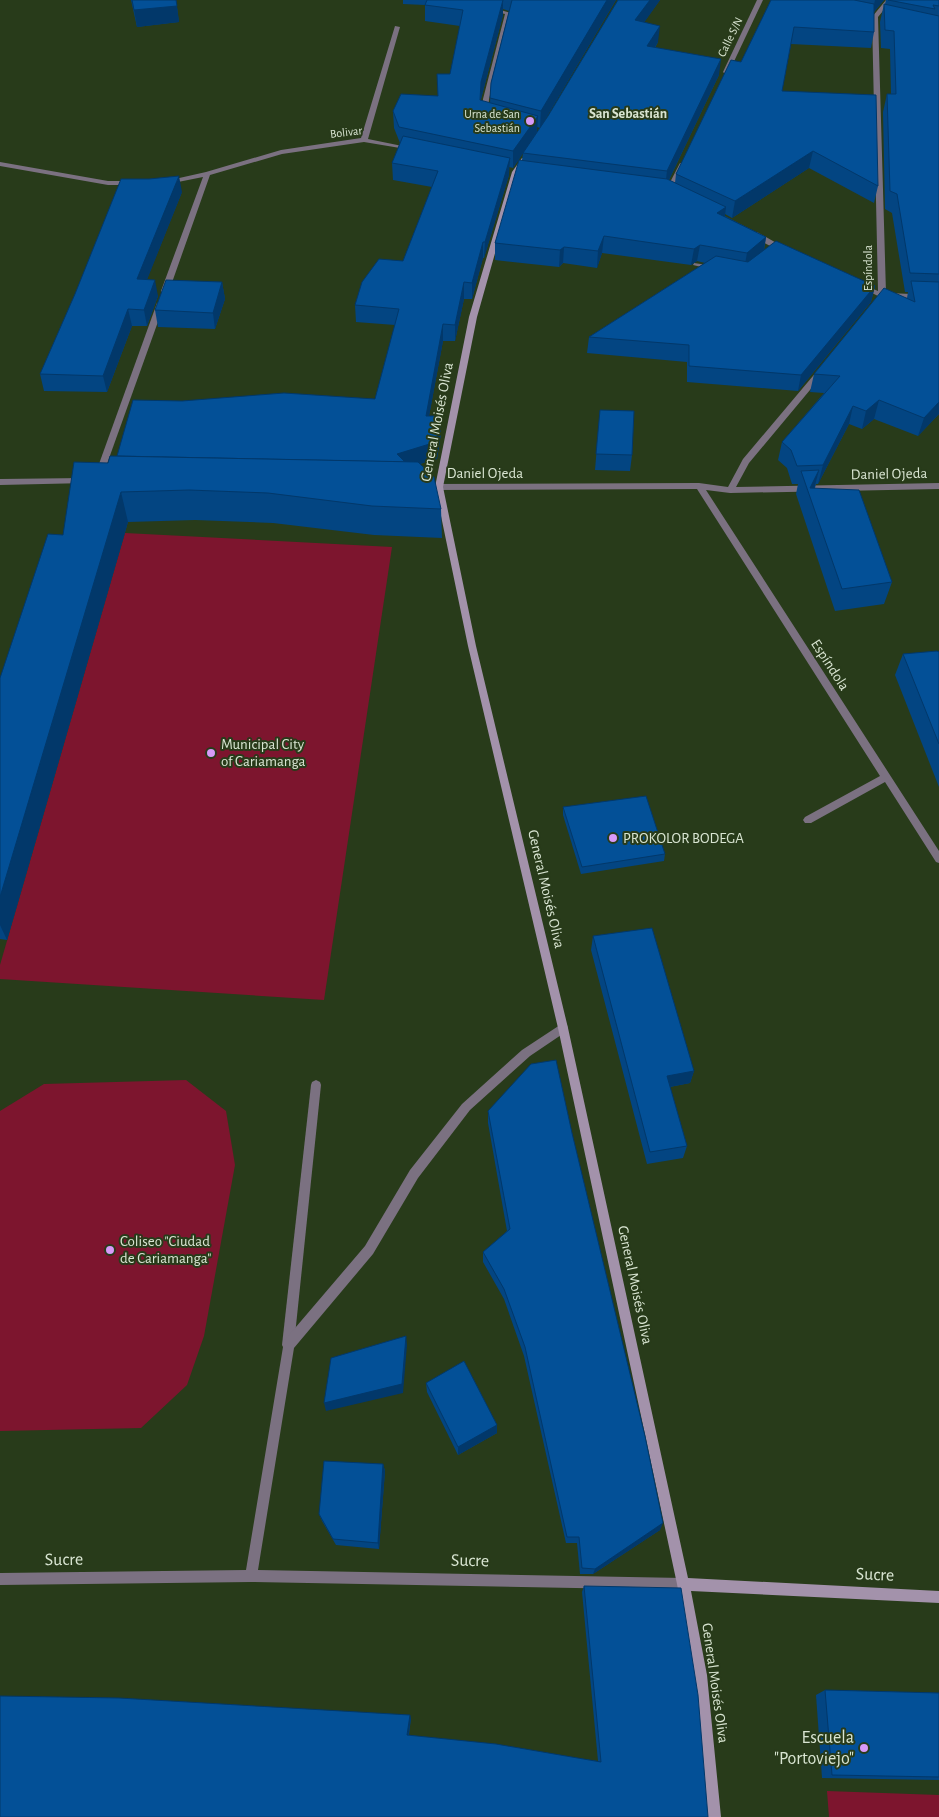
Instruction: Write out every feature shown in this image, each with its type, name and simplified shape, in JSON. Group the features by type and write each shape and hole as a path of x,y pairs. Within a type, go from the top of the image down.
{"main road":[{"name":"General Moisés Oliva","path":"526,156 515,171 473,317 439,486 472,646 563,1028 683,1584 700,1675 714,1817"},
{"name":"Sucre","path":"683,1584 939,1597"}],"street":[{"name":"Calle S/N","path":"722,79 760,0"},
{"path":"874,17 889,0"},
{"path":"482,7 508,13 486,99 484,117 493,119"},
{"path":"865,15 884,19"},
{"name":"Espíndola","path":"873,308 882,295 874,17"},
{"path":"364,140 397,27"},
{"name":"Bolivar","path":"156,184 206,174 281,152 364,140 421,152"},
{"path":"668,192 685,157"},
{"path":"0,164 108,183 146,184"},
{"path":"97,481 206,174"},
{"path":"659,191 677,196"},
{"path":"745,230 787,251"},
{"path":"772,252 779,247"},
{"path":"698,264 726,271"},
{"path":"856,283 882,295 939,297"},
{"path":"730,490 746,461 828,365"},
{"path":"0,482 106,481"},
{"name":"Espíndola","path":"699,486 939,859"},
{"name":"Daniel Ojeda","path":"425,487 699,486 730,490 939,486"},
{"path":"808,820 886,776"},
{"path":"288,1345 369,1250 414,1174 466,1107 526,1053 563,1028"},
{"path":"251,1576 288,1345 316,1085"},
{"name":"Sucre","path":"0,1579 251,1576 683,1584"}],"shaded area":[{"name":"Municipal City of Cariamanga","path":"125,533 392,547 324,1000 0,979 0,965"},
{"name":"Coliseo \"Ciudad de Cariamanga\"","path":"186,1080 226,1111 235,1165 204,1336 187,1385 141,1428 0,1431 0,1111 44,1084"},
{"path":"827,1791 939,1795 939,1817 829,1817"}],"building":[{"path":"132,0 176,0 177,6 134,10"},
{"path":"427,0 503,0 481,82 480,100 538,116 513,151 399,127 393,111 401,94 438,96 437,74 450,74 463,10 425,5"},
{"path":"512,0 607,0 541,111 490,98 491,83"},
{"path":"618,0 650,0 635,20 660,26 647,46 721,59 667,171 523,153 548,116"},
{"path":"771,0 854,0 874,4 874,32 794,27 782,91 876,95 878,186 813,151 735,201 676,174 731,60 741,62"},
{"path":"888,0 939,0 939,6 933,5 935,9"},
{"path":"884,4 939,16 939,274 910,273 897,194 890,191 887,94 896,94 894,31 885,30"},
{"path":"403,136 510,158 472,283 464,282 455,325 443,324 426,416 441,416 436,442 397,454 405,462 117,456 133,400 182,401 284,393 375,399 399,309 355,305 362,282 379,259 403,261 438,171 392,163"},
{"path":"519,160 667,179 726,207 717,213 766,237 747,253 700,245 694,249 604,236 598,251 564,247 560,250 495,243"},
{"path":"179,176 137,279 155,280 144,310 128,309 103,376 40,374 75,294 121,179"},
{"path":"776,241 875,286 801,375 689,366 689,345 589,337 716,256 748,262"},
{"path":"166,280 222,282 213,313 155,310"},
{"path":"911,281 939,282 939,402 924,418 879,400 866,411 853,406 823,465 797,466 791,450 782,442 840,376 814,374 884,288 915,302"},
{"path":"600,410 634,411 632,455 596,454"},
{"path":"110,456 418,462 434,477 441,509 372,506 268,493 189,490 121,492 0,897 0,678 48,534 63,535 74,462 108,463"},
{"path":"819,470 810,488 859,490 892,582 842,589 801,471"},
{"path":"939,652 939,744 903,654"},
{"name":"PROKOLOR BODEGA","path":"646,796 665,854 582,867 563,807"},
{"path":"652,928 694,1071 667,1076 687,1146 650,1152 593,936"},
{"path":"556,1060 645,1436 663,1523 595,1569 582,1568 579,1537 567,1537 525,1347 504,1289 483,1252 510,1229 488,1111 531,1064"},
{"path":"406,1336 402,1384 324,1403 331,1358"},
{"path":"464,1361 497,1425 458,1447 426,1383"},
{"path":"324,1461 383,1464 378,1543 333,1539 319,1514"},
{"path":"584,1586 681,1588 698,1695 708,1817 0,1817 0,1696 119,1698 410,1715 407,1735 496,1744 601,1762"},
{"path":"825,1690 939,1693 939,1777 832,1775"}],"place":[{"name":"Urna de San Sebastián","path":"530,121"},
{"name":"Municipal City of Cariamanga","path":"211,753"},
{"name":"PROKOLOR BODEGA","path":"613,838"},
{"name":"Coliseo \"Ciudad de Cariamanga\"","path":"110,1250"},
{"name":"Escuela \"Portoviejo\"","path":"864,1748"}],"district":[{"name":"San Sebastián","path":"628,114"}]}
